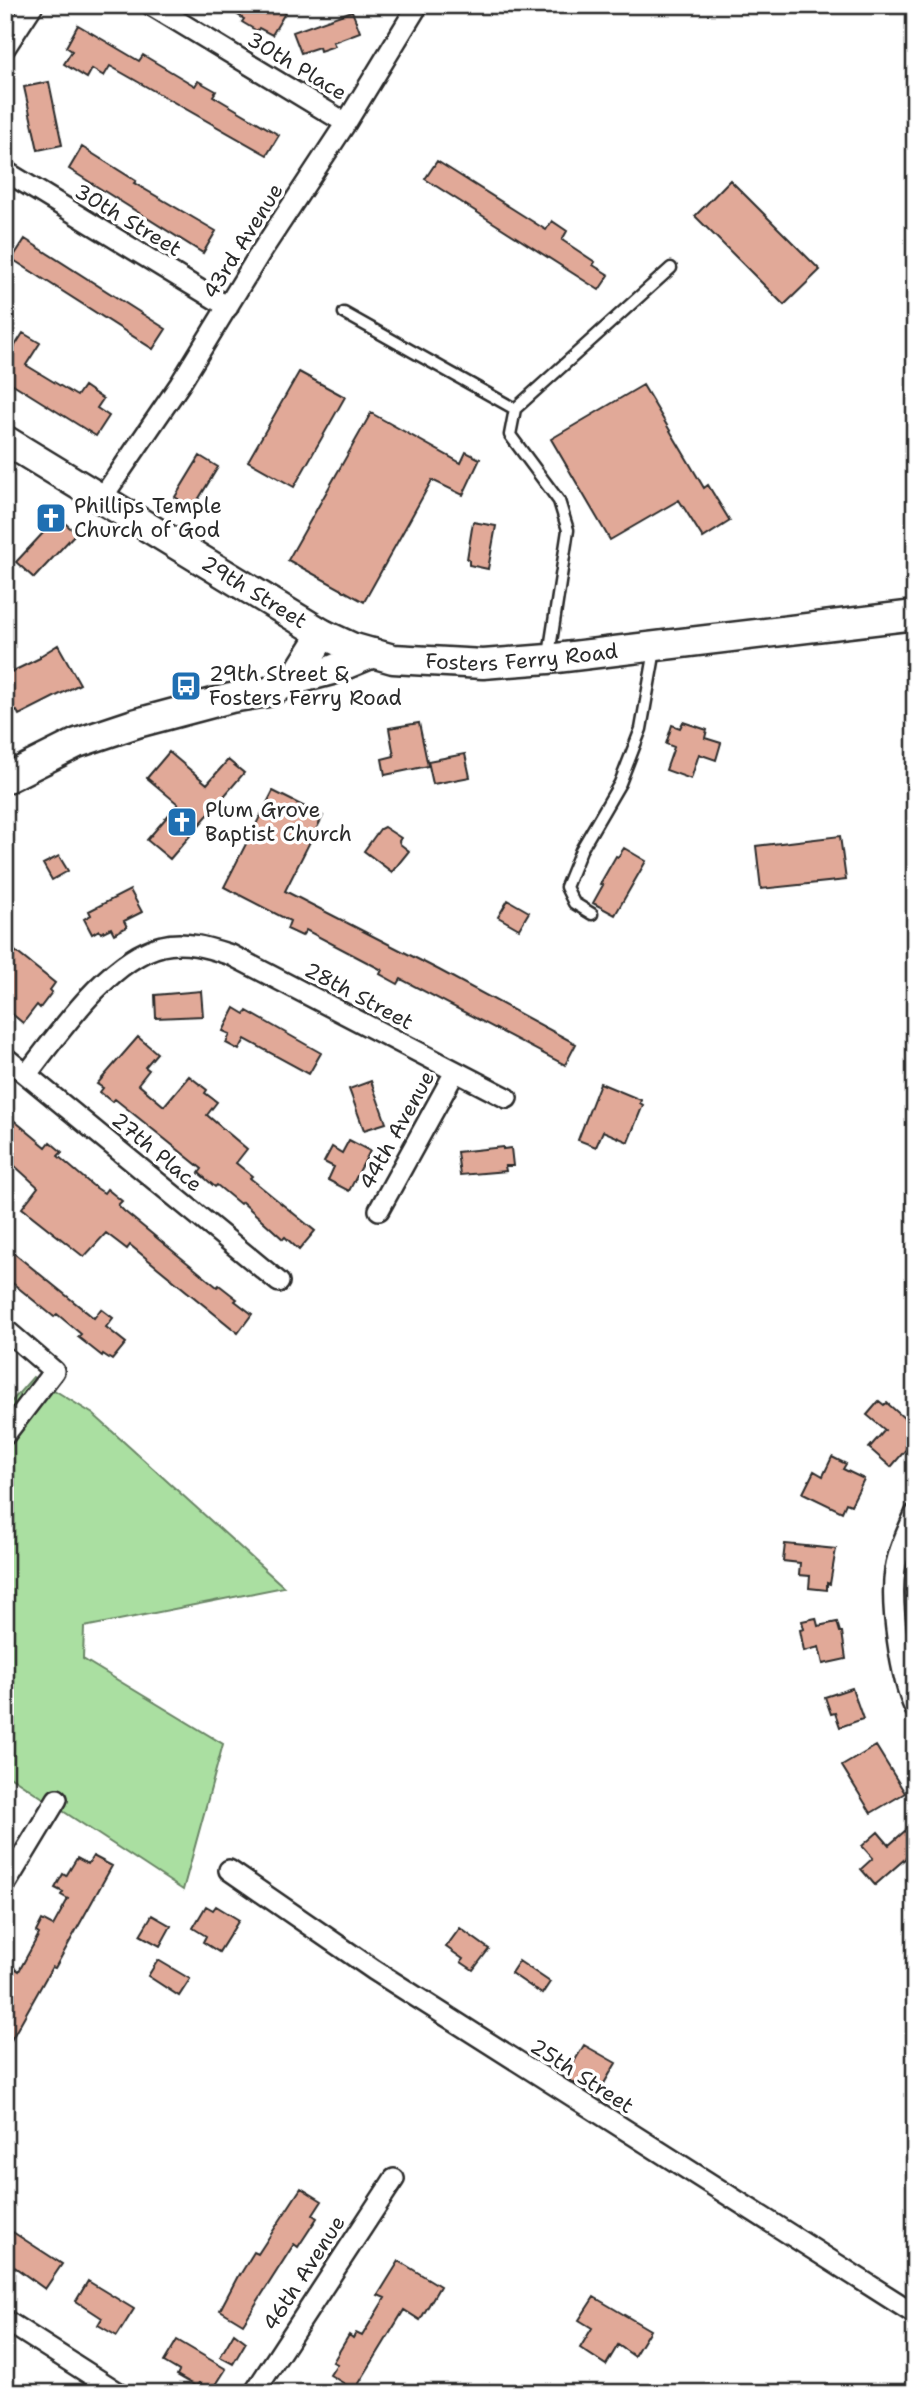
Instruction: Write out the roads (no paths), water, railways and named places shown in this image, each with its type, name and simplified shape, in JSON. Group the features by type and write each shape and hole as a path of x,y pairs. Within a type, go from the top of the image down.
{"street":[{"path":"5,48 33,5"},
{"name":"30th Place","path":"151,5 346,123"},
{"name":"43rd Avenue","path":"102,498 144,439 259,255 346,123 418,5"},
{"name":"30th Street","path":"5,172 228,307"},
{"name":"29th Street","path":"5,440 323,634"},
{"name":"Fosters Ferry Road","path":"323,634 351,647 393,659 483,664 548,659 915,615"},
{"path":"294,680 323,634"},
{"path":"5,779 77,743 137,723 230,698 268,692 294,680 332,670 373,653"},
{"name":"28th Street","path":"27,1074 104,981 121,966 162,946 186,944 231,955 507,1098"},
{"name":"27th Place","path":"5,1057 279,1282"},
{"name":"44th Avenue","path":"379,1210 455,1072"},
{"path":"5,1329 54,1371 5,1435"},
{"path":"915,1514 895,1570 894,1592 897,1637 905,1682 915,1709"},
{"path":"6,1882 58,1799"},
{"name":"25th Street","path":"229,1870 385,1978 915,2315"},
{"name":"46th Avenue","path":"254,2393 394,2179"},
{"path":"5,2320 119,2393"}],"lane":[{"path":"548,659 568,530 559,500 510,435 514,409 671,268"},
{"path":"344,313 514,409"},
{"path":"592,914 574,903 566,887 581,850 620,783 642,729 656,646"}],"place":[{"name":"Phillips Temple Church of God","path":"51,518"},
{"name":"29th Street & Fosters Ferry Road","path":"186,686"},
{"name":"Plum Grove Baptist Church","path":"182,822"}]}
